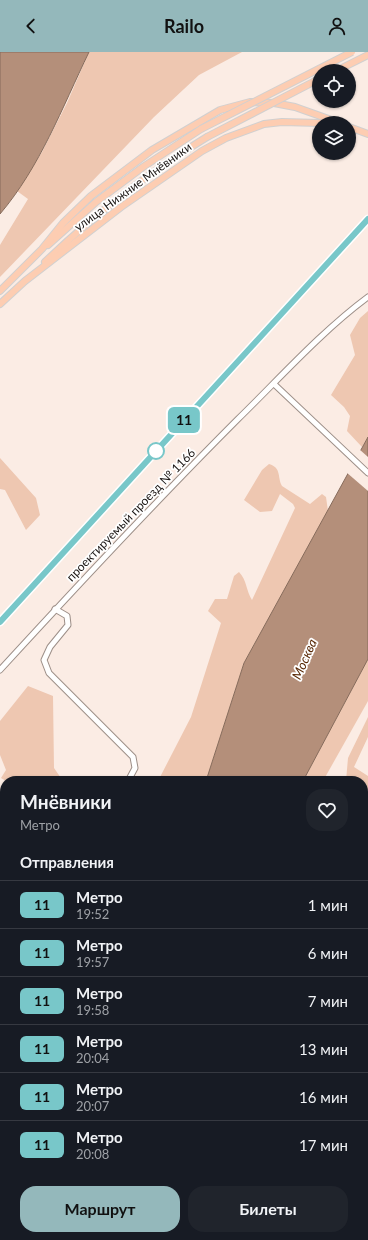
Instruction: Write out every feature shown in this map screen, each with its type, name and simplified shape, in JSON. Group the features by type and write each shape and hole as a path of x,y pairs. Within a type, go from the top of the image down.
{"main road":[{"path":"42,249 96,202 143,166 201,129 352,52"},
{"path":"350,64 368,55"},
{"path":"25,281 103,209 149,174 207,137 312,83"},
{"name":"улица Нижние Мнёвники","path":"0,291 42,249 53,234 91,196 152,150 220,110 250,102 274,103 295,107 320,116"},
{"name":"улица Нижние Мнёвники","path":"0,304 25,281 161,178 220,141 247,129 264,124 282,122 312,123"},
{"path":"356,130 368,134"}],"street":[{"name":"проектируемый проезд № 1166","path":"0,670 161,496 348,312 368,297"},
{"path":"274,384 368,473"},
{"path":"56,609 66,616 68,624 50,647 44,660 49,673 133,757 135,768 131,776"}],"shaded area":[{"path":"89,52 242,52 199,75 154,117 0,277 0,245 28,199 17,191 42,152 67,103"},
{"path":"368,311 368,437 362,447 347,431 350,416 344,407 331,395 355,355 350,335 360,318"},
{"path":"0,458 36,498 40,515 26,530 5,490 0,489"},
{"path":"269,464 276,468 278,470 282,486 310,504 322,494 326,497 328,511 244,663 208,776 161,776 191,717 221,623 208,611 215,599 227,599 234,576 239,572 244,578 252,600 295,508 293,504 280,494 272,511 260,512 244,500 262,470"},
{"path":"368,659 368,701 326,776 306,776"},
{"path":"28,686 53,696 54,768 60,776 2,776 6,770 0,755 0,721"},
{"path":"368,717 368,737 354,767 368,776 346,776 348,758"}],"water":[{"path":"0,52 89,52 39,157 14,196 0,214"},
{"name":"Москва","path":"368,437 368,659 306,776 208,776 244,663"}],"pier":[{"path":"359,449 368,457 368,491 346,472"}],"metro line":[{"name":"11","path":"0,622 368,219"}]}
